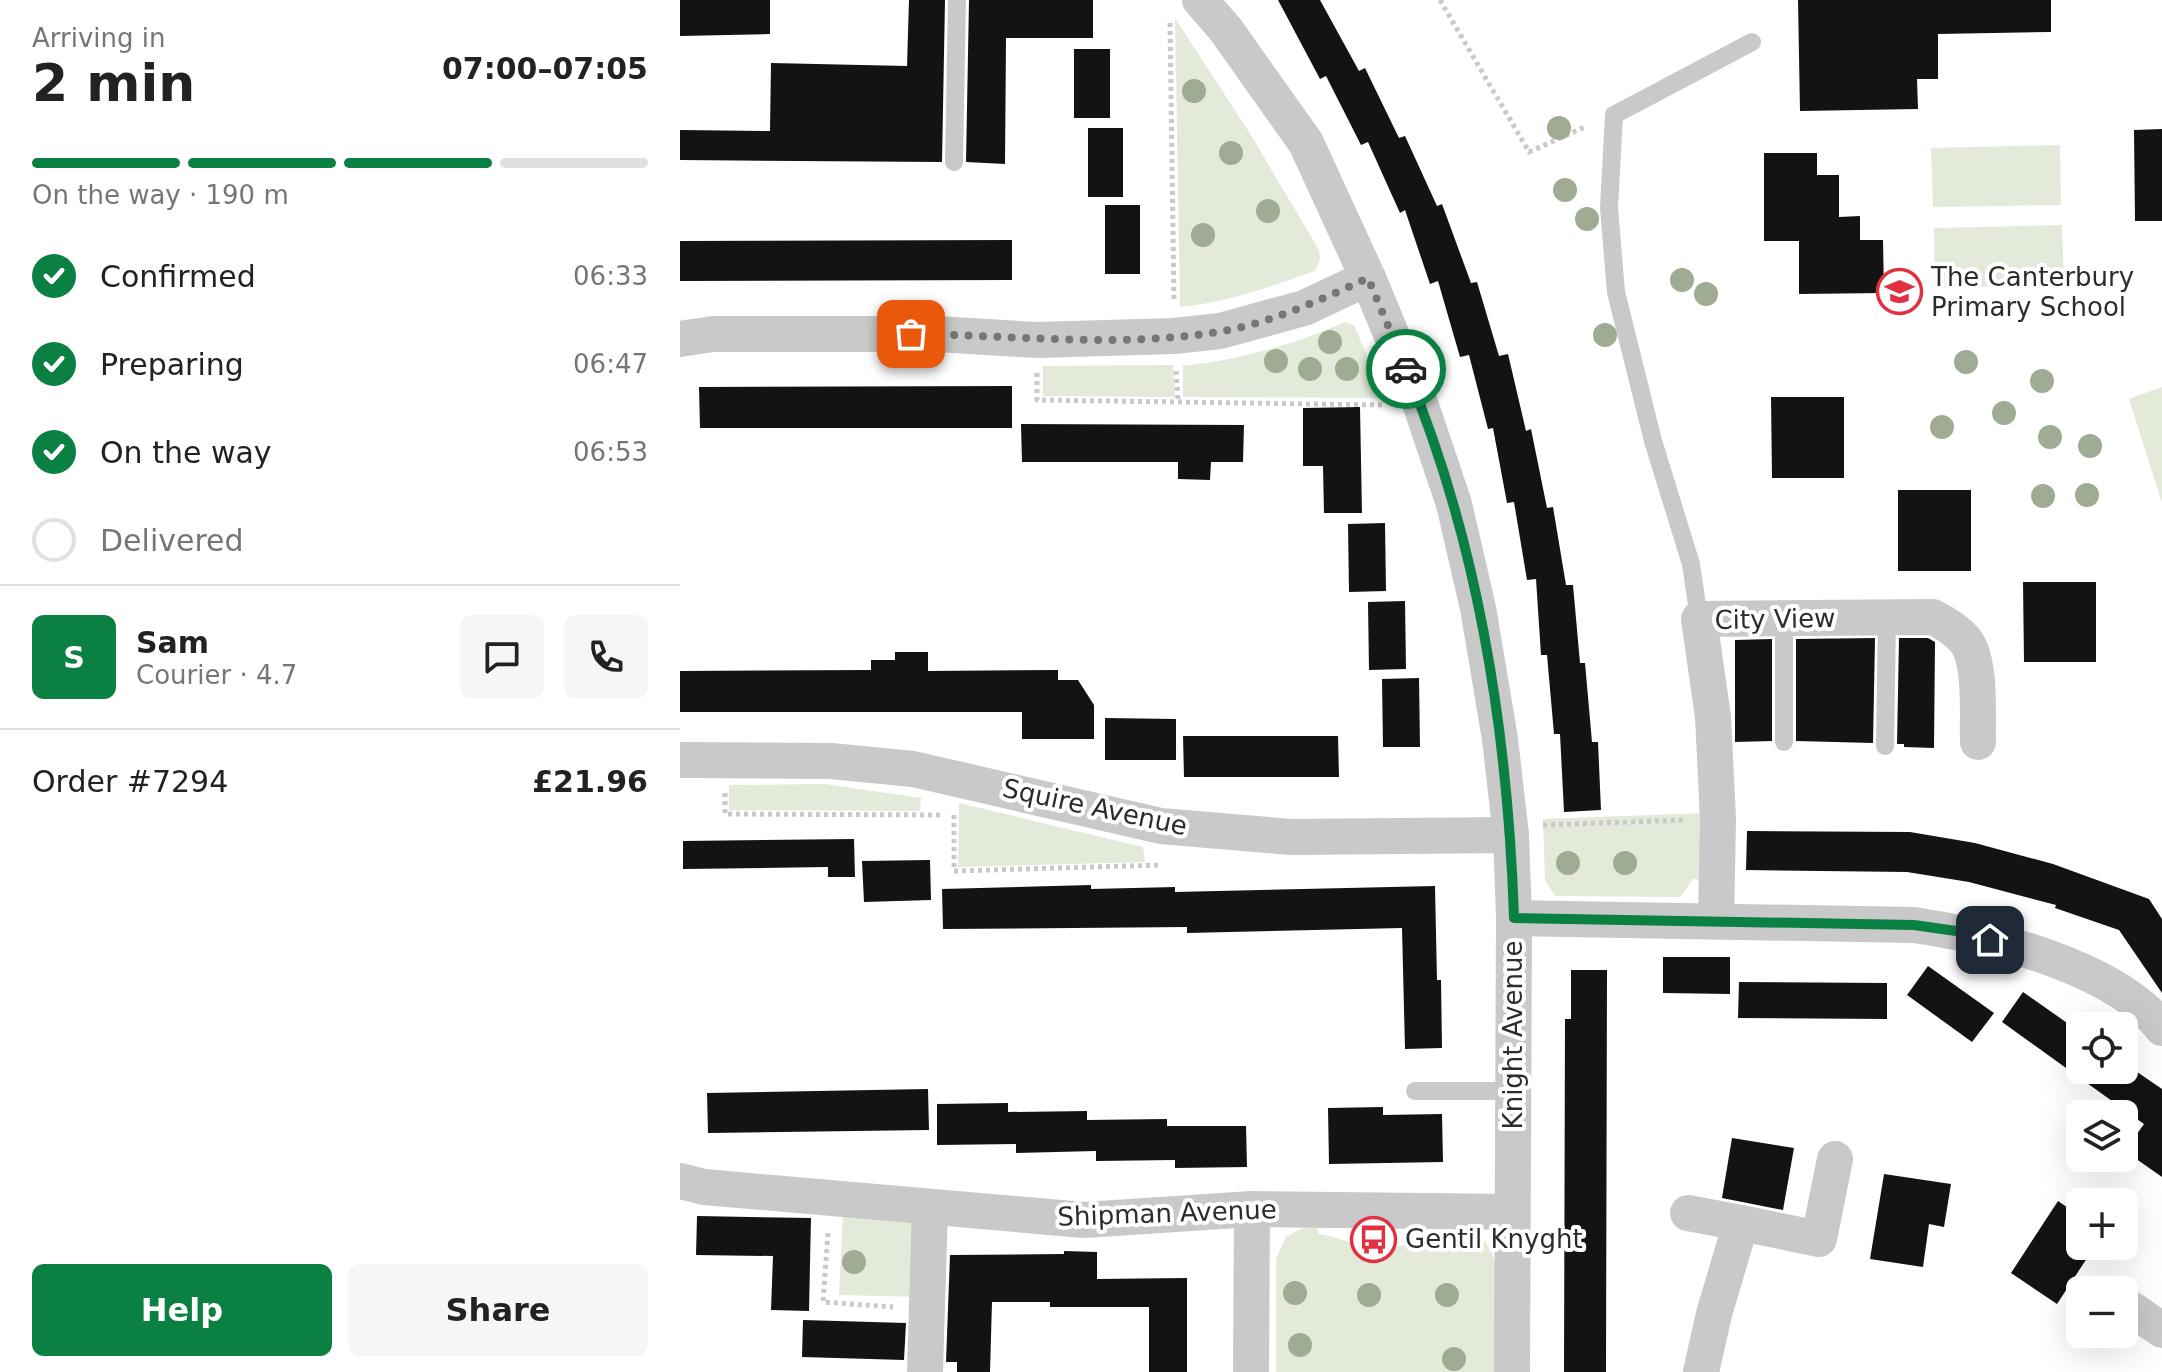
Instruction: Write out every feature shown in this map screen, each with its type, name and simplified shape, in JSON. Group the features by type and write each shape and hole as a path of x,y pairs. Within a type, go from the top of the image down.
{"street":[{"name":"Knight Avenue","path":"1185,8 1226,30 1306,143 1368,278 1421,406 1454,504 1478,608 1500,739 1524,830 1514,918 1512,1372"},
{"path":"680,339 713,334 816,333 936,334 1037,340 1174,336 1220,331 1304,308 1368,278"},
{"name":"City View","path":"1716,920 1718,819 1713,717 1699,619 1933,617 1951,627 1966,641 1976,668 1987,728"},
{"name":"Squire Avenue","path":"680,760 831,761 913,769 1161,826 1291,837 1524,830"},
{"path":"1514,918 1914,925 1963,932 2017,947 2113,986 2152,1016 2162,1028"},
{"path":"1688,1213 1819,1239 1835,1159"},
{"name":"Shipman Avenue","path":"680,1181 704,1187 1084,1220 1252,1209 1512,1212"},
{"path":"925,1372 930,1208"},
{"path":"1251,1372 1252,1209"},
{"path":"1701,1372 1714,1314 1741,1223"}],"lane":[{"path":"954,162 957,0"},
{"path":"1699,619 1691,564 1653,441 1616,292 1609,208 1614,115 1752,42"},
{"path":"1885,746 1887,617"},
{"path":"1784,618 1784,742"},
{"path":"1415,1091 1513,1091"}],"path":[{"path":"1440,0 1529,152 1614,115"},
{"path":"1178,401 1174,336 1185,8"},
{"path":"1037,340 1037,400 1421,406"},
{"path":"724,760 725,814 954,815"},
{"path":"961,779 954,815 954,871 1165,865"},
{"path":"1524,830 1718,819"},
{"path":"830,1199 823,1302 926,1309"}],"green space":[{"path":"1175,18 1249,132 1319,250 1320,260 1315,271 1232,298 1180,307"},
{"path":"2060,145 2061,205 1933,207 1931,148"},
{"path":"2062,225 2064,285 1935,288 1934,228"},
{"path":"1345,322 1354,325 1385,398 1183,397 1183,366 1266,350"},
{"path":"1173,365 1175,397 1043,396 1043,366"},
{"path":"2162,387 2162,503 2129,399"},
{"path":"825,784 921,798 920,811 729,810 729,785"},
{"path":"959,803 1143,847 1145,862 958,867"},
{"path":"1705,813 1703,880 1693,879 1680,897 1555,896 1545,880 1543,819"},
{"path":"843,1213 923,1219 920,1297 839,1295"},
{"path":"1444,1223 1475,1233 1492,1252 1497,1277 1496,1372 1276,1372 1276,1259 1286,1237 1316,1225 1319,1234 1372,1247 1394,1247 1435,1234 1445,1229"}],"building":[{"path":"680,0 770,0 770,34 680,36"},
{"path":"909,0 945,0 942,162 680,160 680,130 770,131 771,63 907,66"},
{"path":"969,0 1093,0 1093,38 1006,38 1005,164 966,162"},
{"path":"1278,0 1320,0 1359,71 1365,68 1399,138 1405,136 1437,206 1442,204 1471,283 1477,282 1499,356 1508,354 1526,431 1531,429 1547,508 1553,507 1566,585 1573,585 1580,663 1585,663 1592,742 1598,742 1601,810 1564,812 1560,734 1554,734 1547,655 1541,655 1536,579 1527,580 1514,502 1507,503 1493,428 1488,429 1469,355 1460,357 1438,281 1430,284 1405,210 1400,213 1368,142 1361,145 1326,76 1320,79"},
{"path":"1798,0 2051,0 2051,32 1938,34 1938,79 1917,79 1918,109 1800,111"},
{"path":"1074,49 1110,49 1110,118 1074,118"},
{"path":"1088,128 1123,128 1123,197 1088,197"},
{"path":"2162,129 2162,221 2135,221 2134,130"},
{"path":"1764,153 1817,153 1817,175 1839,175 1839,217 1860,216 1860,240 1883,240 1884,293 1799,294 1799,241 1764,241"},
{"path":"1105,205 1140,205 1140,274 1105,274"},
{"path":"1012,240 1012,280 680,281 680,241"},
{"path":"1012,386 1012,428 700,428 699,387"},
{"path":"1771,397 1844,397 1844,478 1772,478"},
{"path":"1360,407 1362,513 1324,513 1323,466 1303,466 1303,408"},
{"path":"1021,424 1244,425 1243,462 1211,462 1210,480 1178,479 1178,462 1022,462"},
{"path":"1898,490 1971,490 1971,571 1898,571"},
{"path":"1385,523 1386,591 1349,592 1348,524"},
{"path":"2023,582 2096,582 2096,662 2024,662"},
{"path":"1405,601 1406,669 1369,670 1368,602"},
{"path":"1875,638 1873,743 1796,741 1796,639"},
{"path":"1899,638 1928,638 1935,642 1934,748 1897,744"},
{"path":"1772,639 1772,741 1735,742 1735,640"},
{"path":"895,652 928,652 928,671 1058,670 1058,680 1078,680 1094,705 1094,739 1022,739 1022,712 680,712 680,671 871,670 871,660 895,660"},
{"path":"1419,678 1420,747 1383,747 1382,679"},
{"path":"1105,718 1176,719 1176,760 1105,760"},
{"path":"1183,736 1338,736 1339,777 1184,777"},
{"path":"1747,831 1910,832 1975,843 2053,864 2149,899 2162,919 2162,993 2119,930 2055,908 2056,905 1969,882 1907,872 1746,870"},
{"path":"854,839 855,877 828,877 828,867 683,869 683,841"},
{"path":"930,860 931,900 864,902 862,861"},
{"path":"1091,885 1091,889 1175,887 1175,892 1435,886 1442,1048 1405,1049 1402,928 1187,933 1187,927 943,929 942,889"},
{"path":"1663,957 1730,957 1730,994 1663,993"},
{"path":"1928,966 1994,1013 1972,1042 1907,995"},
{"path":"1571,970 1607,970 1606,1372 1564,1372 1565,1019 1571,1019"},
{"path":"1739,982 1887,983 1887,1019 1738,1018"},
{"path":"2023,992 2066,1022 2066,1068 2002,1022"},
{"path":"2138,1073 2162,1089 2162,1177 2138,1160 2138,1133 2144,1124 2138,1120 2138,1100 2111,1100 2088,1084 2138,1084"},
{"path":"928,1089 929,1130 708,1133 707,1093"},
{"path":"1008,1103 1008,1112 1087,1111 1087,1120 1167,1119 1167,1126 1246,1126 1247,1167 1175,1168 1175,1160 1096,1161 1096,1151 1016,1153 1016,1144 937,1145 937,1104"},
{"path":"1383,1107 1383,1115 1442,1114 1443,1162 1329,1164 1328,1108"},
{"path":"1732,1138 1794,1148 1783,1210 1722,1198"},
{"path":"1884,1174 1951,1184 1944,1227 1929,1224 1923,1267 1870,1259"},
{"path":"2058,1201 2066,1206 2066,1260 2086,1260 2075,1276 2066,1276 2066,1290 2057,1304 2011,1273"},
{"path":"697,1216 811,1218 809,1311 771,1310 773,1256 696,1255"},
{"path":"1064,1251 1097,1252 1097,1279 1187,1278 1187,1372 1149,1372 1149,1307 1050,1307 1050,1302 992,1302 990,1372 957,1372 957,1362 946,1362 950,1255 1064,1254"},
{"path":"803,1320 906,1323 904,1360 802,1357"}],"way so far":[{"path":"911,334 1037,340 1174,336 1220,331 1304,308 1368,278 1406,369"}],"place":[{"name":"The Canterbury Primary School","path":"1900,292"},
{"name":"Gentil Knyght","path":"1374,1239"}],"route":[{"path":"1406,369 1454,504 1478,608 1506,787 1514,918 1914,925 1963,932 1990,940"}]}
